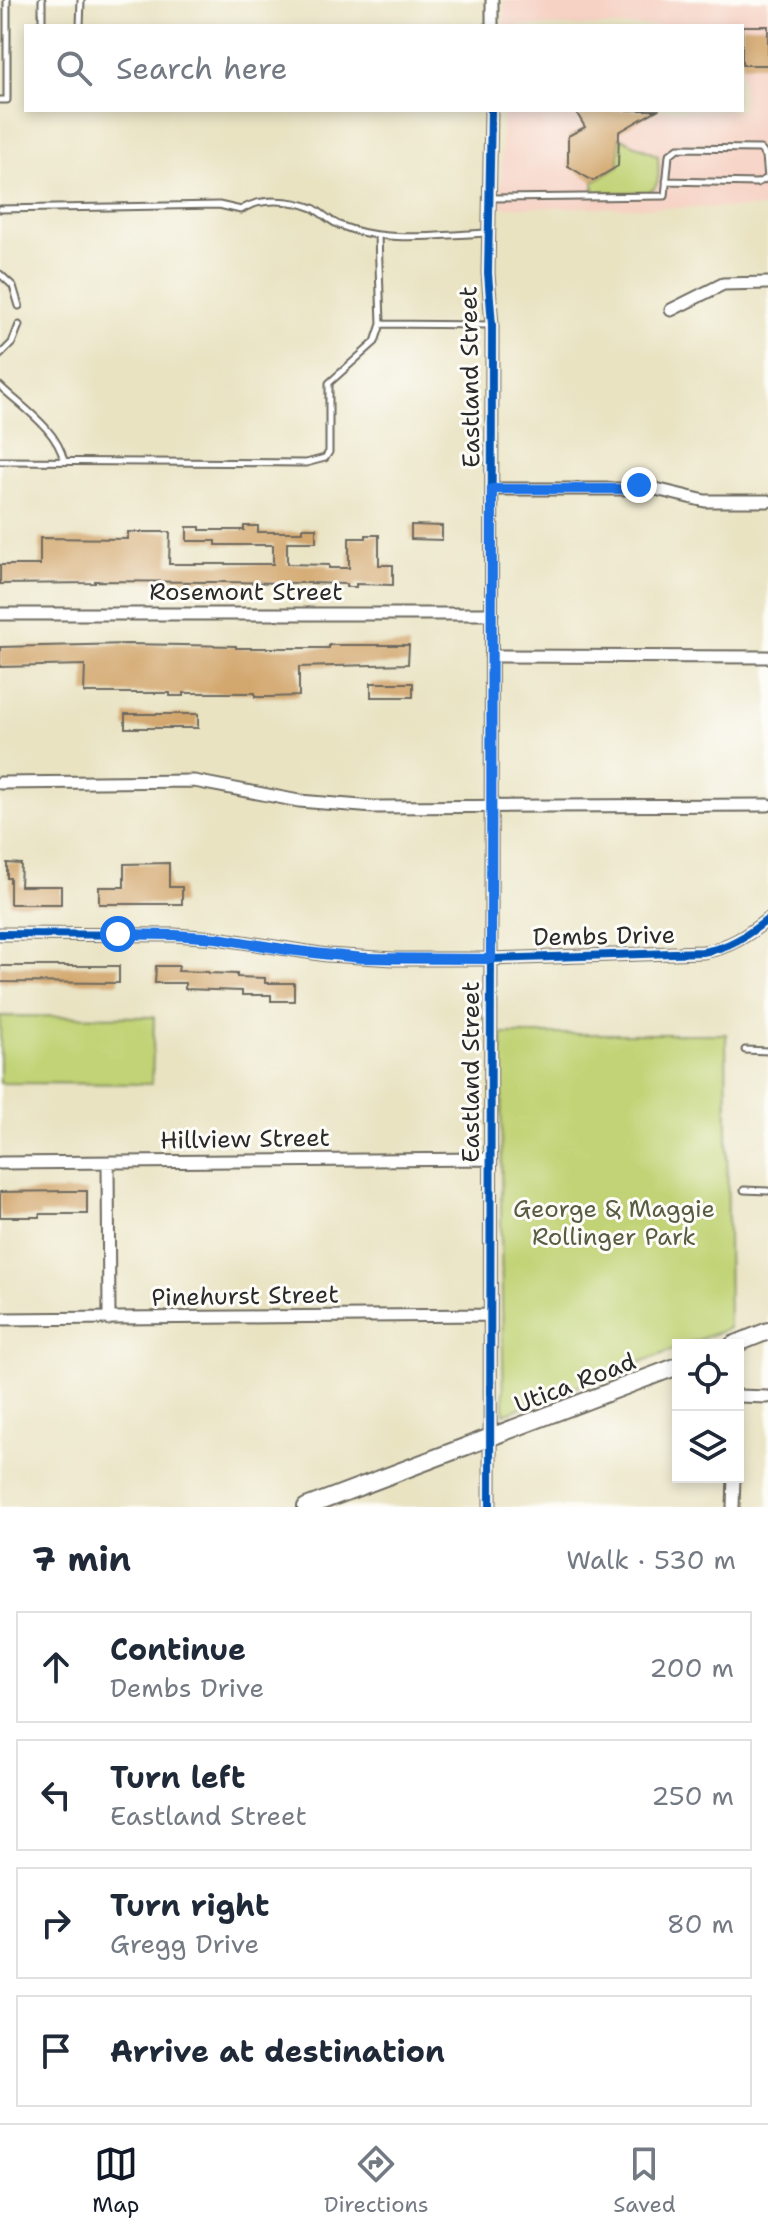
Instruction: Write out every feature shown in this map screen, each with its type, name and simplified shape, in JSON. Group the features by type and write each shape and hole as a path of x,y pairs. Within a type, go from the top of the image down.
{"main road":[{"path":"744,1341 768,1331"},
{"name":"Utica Road","path":"306,1507 672,1368"}],"street":[{"path":"492,0 492,24"},
{"name":"Eastland Street","path":"490,1507 492,325 488,273 491,112"},
{"path":"671,310 723,284 768,283"},
{"path":"492,489 625,489 639,485 705,501 768,501"},
{"name":"Rosemont Street","path":"0,614 492,614"},
{"path":"491,656 768,657"},
{"path":"0,783 194,781 331,805 768,805"},
{"name":"Dembs Drive","path":"0,934 174,935 217,938 327,955 491,959 703,952 733,944 768,919"},
{"name":"Hillview Street","path":"0,1163 490,1159"},
{"path":"108,1163 109,1319"},
{"name":"Pinehurst Street","path":"0,1319 490,1315"},
{"path":"744,1396 768,1397"},
{"path":"733,1507 734,1483"}],"lane":[{"path":"0,100 7,100 7,0"},
{"path":"42,0 42,24"},
{"path":"80,24 81,0"},
{"path":"489,198 665,196 666,181 669,155 678,148 760,149 766,156 768,178 757,183 666,181"},
{"path":"0,209 219,205 241,210 250,204 285,202 299,203 337,224 364,233 391,236 489,233"},
{"path":"0,461 306,463 325,458 329,452 329,383 375,342 381,324 378,235"},
{"path":"0,274 13,286 19,306"},
{"path":"381,324 492,325"},
{"path":"0,355 12,343 19,325"},
{"path":"0,386 51,433 61,447 64,461"},
{"path":"745,1050 768,1051"},
{"path":"744,1190 768,1191"}],"shaded area":[{"path":"504,0 768,0 768,208 501,207 502,112 744,112 744,24 504,24"}],"green space":[{"path":"619,137 658,156 658,181 649,192 594,193 594,181 619,166"},
{"path":"0,1016 154,1017 152,1084 0,1083"},
{"name":"George & Maggie Rollinger Park","path":"502,1034 726,1034 729,1328 701,1339 672,1339 672,1350 504,1414"}],"building":[{"path":"744,26 768,26 768,65 744,65"},
{"path":"576,112 654,112 619,132 618,166 593,181 568,166 568,136 585,127"},
{"path":"411,525 442,526 442,540 411,539"},
{"path":"244,526 258,526 258,532 302,532 302,528 316,528 316,542 287,542 287,564 329,565 329,568 349,568 349,538 379,535 379,565 393,565 393,585 356,584 356,587 346,587 346,584 307,583 95,581 0,584 0,565 40,565 40,538 128,539 128,532 170,532 169,564 273,564 273,545 216,545 216,541 187,541 187,527 244,530"},
{"path":"128,644 236,648 409,645 408,664 299,667 299,696 84,693 85,665 0,667 0,647"},
{"path":"371,683 413,683 413,697 371,697"},
{"path":"125,714 198,714 198,728 125,728"},
{"path":"7,863 21,864 20,886 61,886 61,904 10,904"},
{"path":"169,863 169,887 182,887 182,904 99,904 99,887 124,887 124,864"},
{"path":"0,966 119,966 119,983 0,982"},
{"path":"156,966 179,966 178,971 265,978 265,983 294,983 294,1001 271,1001 271,995 242,995 242,991 185,989 185,983 155,983"},
{"path":"87,1191 87,1214 0,1217 0,1192"}],"cycle path":[{"path":"490,1507 492,325 488,273 491,112"},
{"path":"0,934 174,935 217,938 327,955 491,959 703,952 738,940 768,919"}],"route":[{"path":"118,934 217,938 361,958 491,959 492,489 625,489 639,485"}]}
